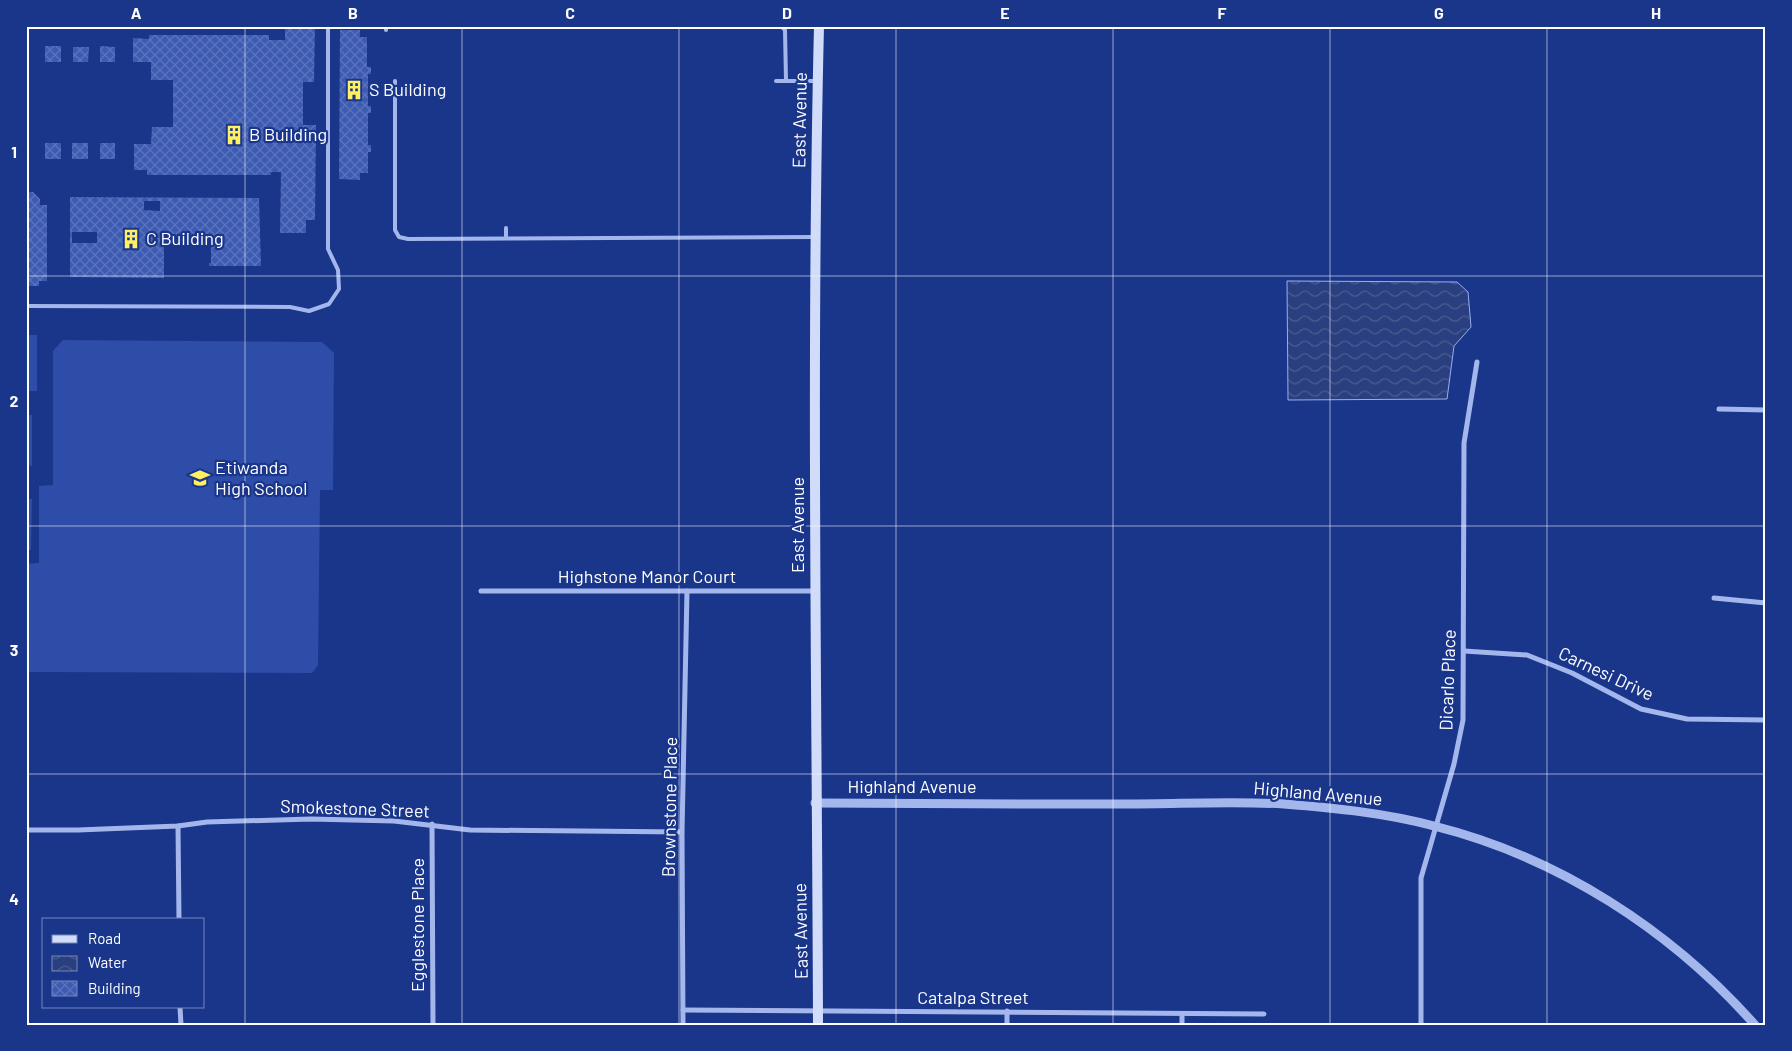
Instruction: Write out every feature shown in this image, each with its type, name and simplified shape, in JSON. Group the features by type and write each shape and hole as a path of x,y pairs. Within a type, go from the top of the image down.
{"main road":[{"name":"East Avenue","path":"818,1025 814,591 815,237 819,26"}],"street":[{"name":"Dicarlo Place","path":"1421,1025 1421,878 1454,764 1463,720 1464,444 1477,362"},
{"path":"1719,409 1766,410"},
{"name":"Brownstone Place","path":"683,1025 682,832 687,590"},
{"name":"Highstone Manor Court","path":"481,591 814,591"},
{"path":"1714,598 1766,603"},
{"name":"Carnesi Drive","path":"1464,651 1527,655 1572,673 1642,709 1687,719 1766,720"},
{"name":"Highland Avenue","path":"815,803 1276,804 1380,815 1436,826 1508,850 1571,879 1612,903 1644,923 1693,962 1727,993 1755,1025"},
{"name":"Smokestone Street","path":"26,830 178,826 207,822 311,819 432,824 470,830 682,832"},
{"name":"Egglestone Place","path":"432,824 433,1025"},
{"path":"178,826 180,918"},
{"path":"180,1008 181,1025"},
{"name":"Catalpa Street","path":"683,1010 1264,1014"},
{"path":"1007,1011 1007,1025"},
{"path":"1182,1014 1182,1025"}],"lane":[{"path":"26,306 290,307 309,311 328,304 339,288 338,270 328,249 328,26"},
{"path":"781,26 785,30 786,81"},
{"path":"395,81 395,230 399,237 408,239 815,237"},
{"path":"776,81 817,81"},
{"path":"506,228 506,238"}],"shaded area":[{"path":"26,335 37,335 37,391 26,391"},
{"path":"63,340 322,342 334,353 333,490 320,490 318,665 312,673 26,672 26,564 39,563 39,486 53,485 53,351"},
{"path":"26,415 32,415 32,466 26,465"},
{"path":"26,499 32,499 31,550 26,550"}],"water":[{"path":"1287,281 1457,282 1468,292 1471,327 1454,346 1447,399 1288,400"}],"building":[{"name":"B Building","path":"285,26 315,26 314,82 303,82 303,125 316,125 315,220 306,220 306,233 280,233 281,172 271,172 271,175 147,175 147,170 134,170 134,144 151,144 152,127 173,127 173,80 151,80 151,62 133,62 133,38 149,39 149,35 269,35 269,40 285,40"},
{"name":"S Building","path":"340,30 360,30 360,37 367,37 367,67 371,67 371,74 368,74 368,106 371,106 371,113 368,113 368,145 371,145 371,152 368,152 368,173 360,173 360,180 339,179"},
{"path":"45,46 61,46 61,62 45,62"},
{"path":"100,46 115,47 115,62 100,62"},
{"path":"73,47 89,47 88,62 73,62"},
{"path":"45,143 61,143 61,159 45,159"},
{"path":"72,143 88,143 88,159 72,159"},
{"path":"100,143 115,143 115,159 100,159"},
{"path":"26,192 33,192 40,199 40,205 47,205 47,281 39,281 39,286 26,286"},
{"name":"C Building","path":"70,197 259,198 261,266 209,266 209,263 211,263 211,236 164,236 164,278 70,277","holes":["144,201 160,201 160,211 144,210","72,232 97,232 97,243 72,243"]}],"place":[{"name":"S Building","path":"354,90"},
{"name":"B Building","path":"234,135"},
{"name":"C Building","path":"131,239"},
{"name":"Etiwanda High School","path":"200,478"}]}
